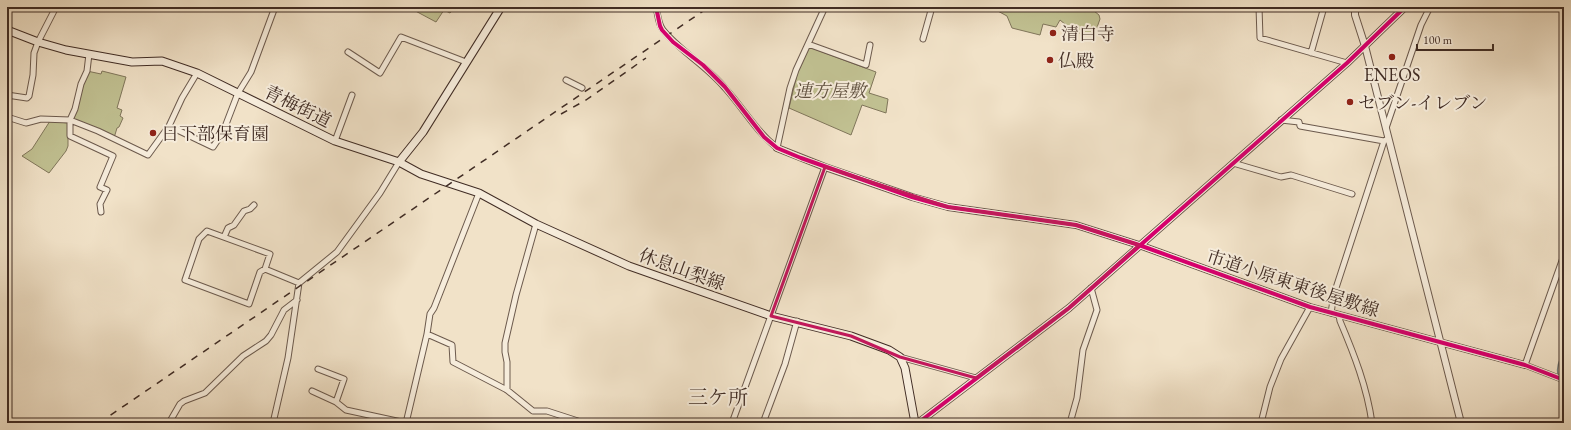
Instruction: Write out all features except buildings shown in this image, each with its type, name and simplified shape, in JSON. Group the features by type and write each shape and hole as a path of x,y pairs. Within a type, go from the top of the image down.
{"main road":[{"path":"399,162 424,132 501,7"},
{"name":"青梅街道","path":"7,30 38,42 89,54 132,62 162,61 197,73 336,141 399,162"},
{"name":"休息山梨線","path":"399,162 421,174 479,193 536,224 628,266 771,316 863,340 889,350 900,357"},
{"path":"900,357 906,368 917,423"}],"street":[{"path":"7,95 27,98 29,96 33,75 34,53 56,7"},
{"path":"169,126 213,147 223,132 238,93 252,72 275,7"},
{"path":"656,7 660,26 673,42 703,65 725,87 764,137 777,148 790,88 796,70 825,7"},
{"path":"687,7 694,7"},
{"path":"923,39 932,7"},
{"path":"1259,7 1260,38 1347,63"},
{"path":"1311,53 1324,7"},
{"path":"1355,7 1386,128 1386,140 1461,423"},
{"path":"917,423 1069,308 1347,63 1405,7"},
{"path":"1386,128 1421,25 1430,7"},
{"path":"348,52 380,73 401,37 466,62"},
{"path":"808,44 866,66 870,45"},
{"path":"89,54 87,71 81,84 75,109 70,120 70,136 113,156 100,187 107,190 100,204 101,212"},
{"path":"7,117 26,123 41,119 70,120 148,154 169,126 182,98 197,73"},
{"path":"566,80 582,88"},
{"path":"336,141 352,95"},
{"path":"1281,120 1298,122 1300,126 1386,140"},
{"path":"1331,313 1336,286 1386,140"},
{"name":"市道小原東東後屋敷線","path":"777,148 825,167 948,208 1076,225 1139,245 1310,307 1525,365"},
{"path":"273,423 288,358 299,283 337,252 375,199 399,162"},
{"path":"1233,163 1280,177 1291,175 1352,194"},
{"path":"732,423 825,167"},
{"path":"312,391 336,402 346,410 406,423 427,334 430,314 434,308 479,193"},
{"path":"224,237 228,228 234,225 244,211 250,209 254,205"},
{"path":"507,390 505,343 516,295 536,224"},
{"path":"207,231 224,237 270,254 265,268 260,272 249,304 185,280 199,239 207,231"},
{"path":"1564,255 1525,365 1564,380"},
{"path":"265,268 299,283"},
{"path":"1070,423 1077,398 1083,350 1096,310 1091,288"},
{"path":"169,423 180,404 205,393 243,356 266,341 272,335 284,310 297,300"},
{"path":"1261,423 1270,387 1281,359 1310,307"},
{"path":"1339,315 1363,381 1372,423"},
{"path":"763,423 785,364 797,322"},
{"path":"427,334 452,345 453,362 507,390 533,411 547,411 584,423"},
{"path":"900,357 976,378"},
{"path":"318,369 344,379 336,402"}],"highlighted area":[{"path":"825,167 948,207 1076,225 1139,245 1069,308 976,378 900,357 851,336 771,316"}],"green space":[{"path":"408,7 454,8 450,13 444,10 436,22"},
{"path":"995,7 1084,7 1094,11 1099,15 1100,19 1095,33 1090,34 1071,32 1060,20 1056,27 1043,24 1040,35 1012,28 1007,16 994,9"},
{"name":"連方屋敷","path":"809,47 876,72 869,93 888,99 886,113 862,105 851,135 789,108 798,70"},
{"path":"87,71 101,74 102,71 126,77 117,108 122,110 120,116 123,118 119,127 117,128 114,138 72,122"},
{"path":"50,121 68,123 68,146 66,151 49,173 22,156 32,149"}],"waterway":[{"path":"1564,327 1564,334"},
{"path":"1563,377 1558,375 1558,368 1564,350"}],"railway":[{"path":"99,423 709,7"},
{"path":"561,114 586,100 646,58"}],"cycle path":[{"path":"656,7 662,30 673,42 703,65 725,87 764,137 777,148 801,158 912,197 948,207 1076,225 1139,245 1310,307 1525,365 1564,380"},
{"path":"918,423 1069,308 1347,63 1405,7"}],"place":[{"name":"清白寺","path":"1053,33"},
{"name":"ENEOS","path":"1392,57"},
{"name":"仏殿","path":"1050,60"},
{"name":"セブン-イレブン","path":"1350,102"},
{"name":"日下部保育園","path":"153,133"}],"district":[{"name":"三ケ所","path":"718,397"}]}
